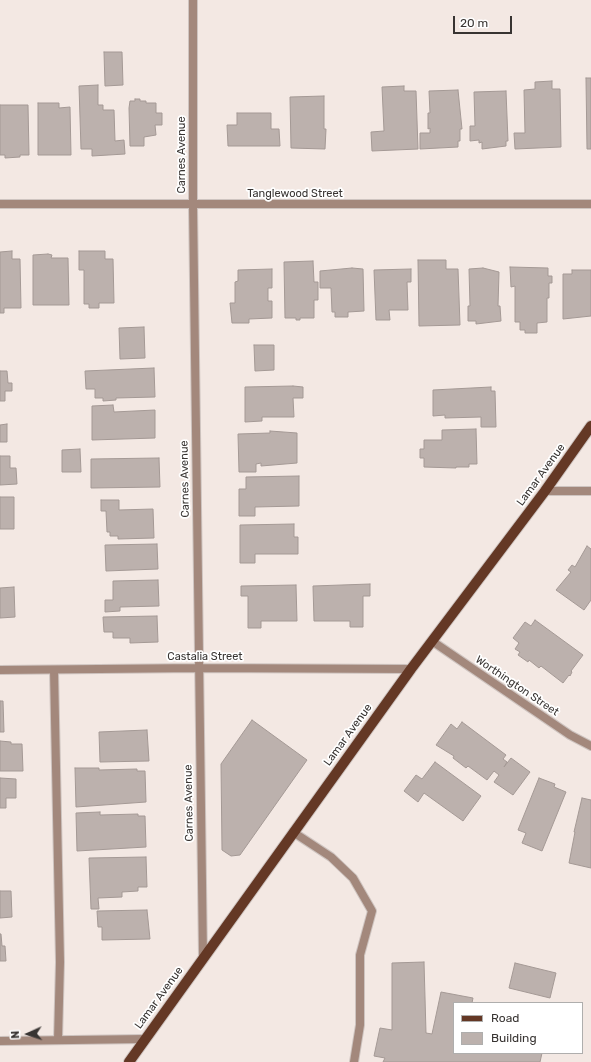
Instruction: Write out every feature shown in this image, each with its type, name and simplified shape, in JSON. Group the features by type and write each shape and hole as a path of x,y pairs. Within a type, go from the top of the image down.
{"main road":[{"name":"Lamar Avenue","path":"129,1062 293,832 432,641 545,491 591,426"}],"street":[{"name":"Carnes Avenue","path":"193,0 193,205 203,957"},
{"name":"Tanglewood Street","path":"0,204 591,204"},
{"path":"545,491 591,491"},
{"name":"Worthington Street","path":"432,641 570,735 591,746"},
{"name":"Castalia Street","path":"0,670 198,668 411,670"},
{"path":"54,670 60,962 58,1040"},
{"path":"293,832 331,856 353,878 372,910 360,955 360,1025 354,1062"},
{"path":"0,1041 144,1039"}],"building":[{"path":"104,52 122,52 123,85 105,86"},
{"path":"586,78 591,78 591,149 587,149"},
{"path":"552,81 552,89 560,89 561,147 515,149 514,133 525,133 524,90 535,89 535,82"},
{"path":"98,85 98,105 103,105 103,110 114,110 115,141 124,140 125,154 92,156 92,149 81,149 79,86"},
{"path":"404,86 404,91 416,91 418,149 372,151 371,132 384,131 382,87"},
{"path":"458,90 462,129 460,129 460,141 458,141 458,147 420,149 420,133 430,133 430,128 428,129 428,113 430,113 429,91"},
{"path":"506,91 508,141 506,141 506,146 482,149 482,142 479,143 479,140 470,141 470,126 475,126 474,92"},
{"path":"324,96 324,129 326,129 325,149 291,148 290,97"},
{"path":"135,99 146,101 146,103 156,103 156,113 162,113 162,125 155,125 156,135 144,137 144,146 130,146 129,108 130,101 135,101"},
{"path":"38,103 59,103 59,108 70,107 71,155 38,155"},
{"path":"0,105 28,105 29,155 5,158 5,155 0,155"},
{"path":"237,113 271,113 271,129 279,129 280,146 228,146 227,125 237,125"},
{"path":"12,251 12,259 20,259 21,308 4,308 4,313 0,313 0,252"},
{"path":"79,251 105,251 105,259 113,259 114,303 99,303 99,308 89,308 89,304 84,304 84,270 79,270"},
{"path":"33,255 52,255 51,258 68,258 69,305 33,305"},
{"path":"418,260 446,260 446,269 458,269 460,325 419,326"},
{"path":"313,261 314,282 318,282 318,300 314,300 314,318 300,318 300,320 296,320 296,318 285,318 284,262"},
{"path":"510,267 548,268 548,276 552,276 552,283 549,283 549,298 547,298 547,322 537,323 537,333 525,333 525,330 520,330 520,322 515,322 515,286 511,287"},
{"path":"352,268 363,269 364,311 348,312 348,317 335,317 335,312 332,312 331,288 320,288 320,271"},
{"path":"483,268 499,272 498,306 500,306 501,321 476,324 476,321 468,321 468,306 470,306 469,269"},
{"path":"272,269 272,288 268,288 268,301 272,301 272,318 249,319 249,323 232,323 230,303 235,303 235,282 238,281 238,270"},
{"path":"411,269 411,282 407,282 408,310 389,310 390,320 376,320 374,270"},
{"path":"572,270 591,270 591,316 563,319 563,274 572,274"},
{"path":"144,327 145,358 120,359 119,328"},
{"path":"254,345 274,345 274,370 255,371"},
{"path":"154,368 155,397 116,398 116,400 103,401 103,398 95,398 95,389 86,389 85,371"},
{"path":"0,371 7,371 8,383 12,383 12,391 5,391 5,401 0,401"},
{"path":"245,387 303,387 303,398 293,398 294,417 262,417 262,421 245,422"},
{"path":"491,387 491,391 495,391 496,427 481,427 481,417 445,418 445,415 433,416 433,390"},
{"path":"113,405 114,412 155,410 155,438 92,440 92,406"},
{"path":"7,424 7,442 0,442 0,425"},
{"path":"476,429 477,464 469,464 469,467 456,468 424,467 424,458 420,458 420,449 424,449 424,440 442,440 442,430"},
{"path":"270,431 297,433 297,463 261,466 261,463 256,464 256,472 239,472 238,434 270,433"},
{"path":"80,449 81,472 62,472 62,450"},
{"path":"0,456 10,456 10,468 16,468 17,484 0,485"},
{"path":"159,458 160,487 91,488 91,459"},
{"path":"299,476 299,506 255,507 255,516 239,516 239,489 246,489 246,477"},
{"path":"0,497 14,497 14,529 0,529"},
{"path":"101,500 119,500 119,510 153,509 154,538 118,539 118,536 110,536 110,532 107,532 106,511 101,511"},
{"path":"294,524 294,537 298,537 298,554 255,554 255,563 240,563 240,525"},
{"path":"157,544 158,569 106,571 105,545"},
{"path":"587,546 591,549 591,600 584,610 556,590 571,572 568,570 572,565 575,567"},
{"path":"158,580 159,606 120,607 120,611 105,612 105,600 113,600 113,581"},
{"path":"370,584 370,596 363,596 363,627 350,627 350,621 314,621 313,586"},
{"path":"296,585 297,621 261,621 261,628 248,628 248,596 241,596 241,586"},
{"path":"14,587 15,617 0,618 0,588"},
{"path":"157,616 158,642 130,643 130,638 113,638 113,632 104,632 103,617"},
{"path":"535,620 583,655 571,671 570,676 569,675 563,683 541,666 539,668 529,660 528,662 518,655 520,652 515,649 519,643 513,638 525,622 531,626"},
{"path":"0,701 3,701 4,732 0,732"},
{"path":"252,720 307,760 240,855 231,856 222,850 221,764"},
{"path":"462,722 506,755 503,759 507,762 504,767 511,758 530,772 513,795 494,782 499,775 494,771 487,780 468,766 466,768 453,758 454,756 436,745 451,724 457,729"},
{"path":"147,730 149,761 100,762 99,732"},
{"path":"0,741 11,742 11,744 22,744 23,771 0,771"},
{"path":"435,762 481,796 463,821 424,793 418,802 404,791 416,775 422,779"},
{"path":"75,768 99,768 99,770 137,769 137,771 145,771 146,802 76,807"},
{"path":"0,778 16,779 16,798 6,798 6,808 0,808"},
{"path":"539,778 555,784 554,787 566,792 542,851 522,843 526,833 518,830"},
{"path":"582,798 591,800 591,868 569,863"},
{"path":"100,812 100,815 138,814 138,816 145,816 146,847 77,851 76,813"},
{"path":"146,857 147,887 138,887 138,891 122,892 122,897 98,898 99,909 91,909 89,858"},
{"path":"0,891 11,891 12,917 0,918"},
{"path":"147,910 150,939 102,940 102,927 98,927 97,911"},
{"path":"0,934 2,946 5,946 6,961 0,961"},
{"path":"424,962 426,1033 432,1034 441,992 473,998 472,1002 453,1002 453,1054 542,1054 540,1062 383,1062 385,1058 374,1056 380,1028 392,1030 392,963"},
{"path":"515,963 556,973 550,998 509,988"}]}
